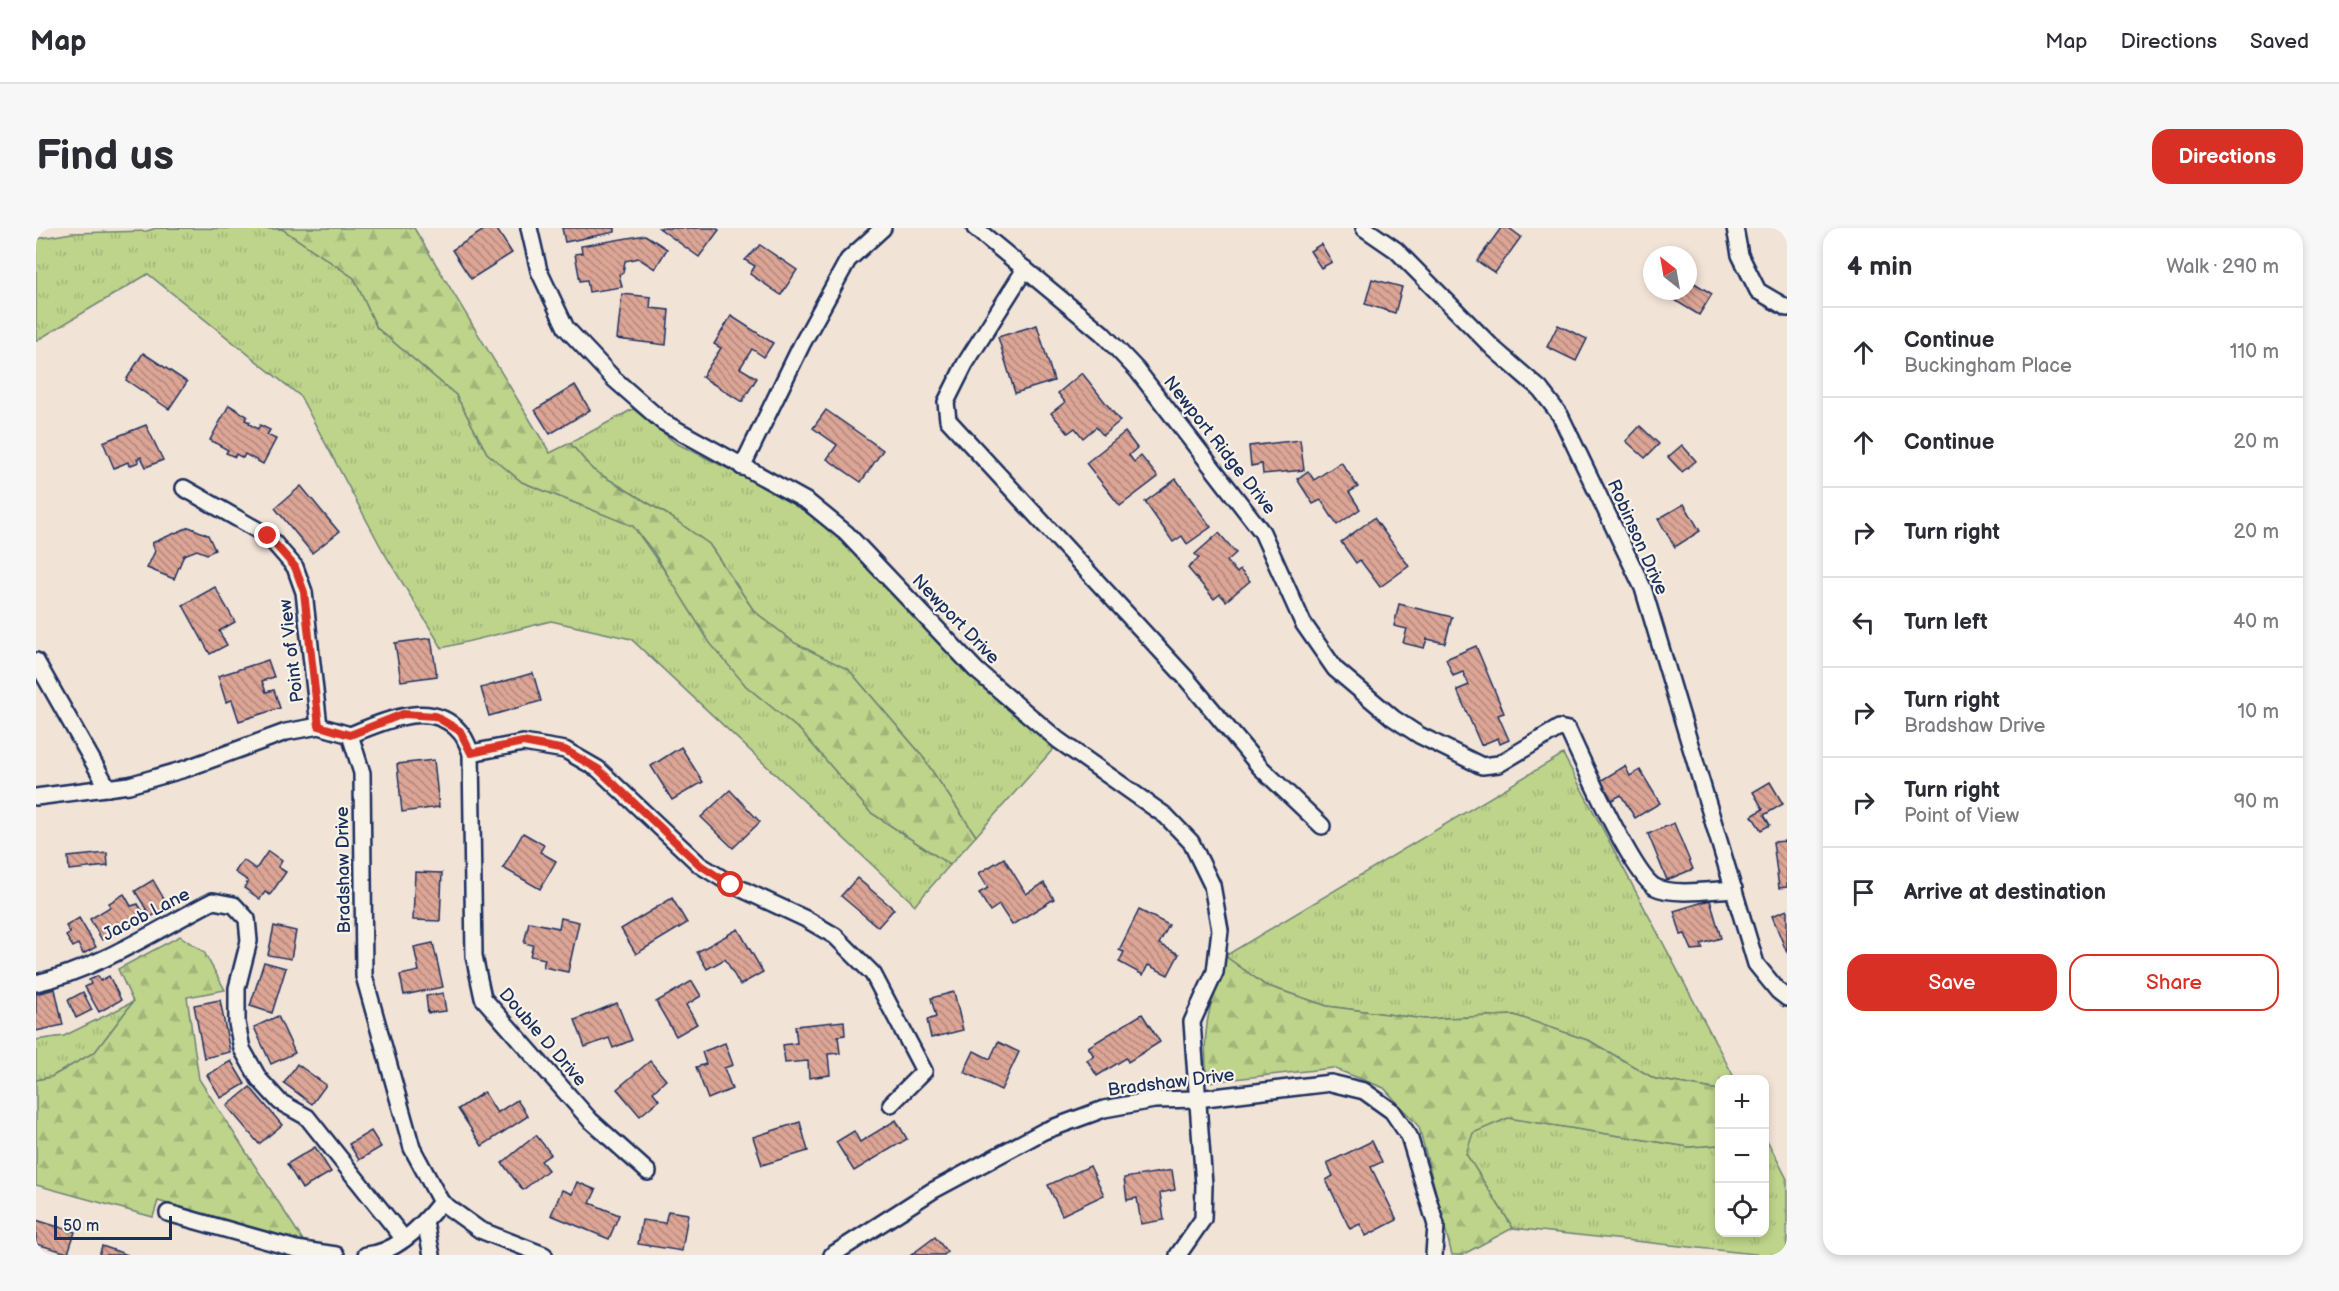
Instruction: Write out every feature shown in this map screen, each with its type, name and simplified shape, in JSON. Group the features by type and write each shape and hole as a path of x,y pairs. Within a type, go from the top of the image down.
{"street":[{"name":"Newport Drive","path":"529,228 539,271 566,327 614,379 663,422 808,502 846,532 976,670 1058,740 1166,816 1191,842 1212,885 1220,930 1215,972 1192,1022 1204,1185 1203,1219 1178,1255"},
{"path":"742,467 802,344 848,260 883,228"},
{"name":"Newport Ridge Drive","path":"975,228 1102,333 1137,370 1262,532 1303,623 1335,669 1393,718 1419,735 1482,766 1498,764 1559,728 1568,730 1636,868 1655,887 1674,891 1734,889"},
{"name":"Robinson Drive","path":"1364,228 1396,250 1494,349 1540,389 1560,415 1643,588 1756,964 1778,991 1787,998"},
{"path":"1735,228 1740,255 1758,291 1787,308"},
{"path":"1025,269 965,364 946,402 948,420 1185,677 1260,767 1322,826"},
{"name":"Point of View","path":"184,488 268,536 295,567 304,592 319,726"},
{"path":"36,661 108,788"},
{"path":"36,798 129,785 186,770 286,732 319,726 350,735 403,714 435,716 460,731 471,753 523,742 565,750 598,769 700,865 731,885 806,919 835,936 873,974 924,1071 891,1104"},
{"name":"Bradshaw Drive","path":"350,735 362,773 364,976 412,1148 441,1202 480,1230 544,1255"},
{"name":"Double D Drive","path":"471,753 474,956 483,998 590,1120 648,1172"},
{"name":"Jacob Lane","path":"36,983 53,979 100,960 213,901 234,905 247,919 249,941 237,988 237,1023 242,1048 258,1079 280,1102 307,1117 404,1239"},
{"name":"Bradshaw Drive","path":"832,1255 932,1191 1044,1131 1104,1109 1154,1100 1197,1099 1331,1083 1364,1092 1392,1111 1409,1136 1436,1225 1434,1255"},
{"path":"366,1255 376,1254 404,1239 425,1222 441,1202"},
{"path":"168,1213 296,1249 336,1255"},
{"path":"425,1222 432,1255"}],"green space":[{"path":"156,228 282,229 354,278 377,328 456,395 487,453 522,482 633,526 746,686 801,731 870,812 950,865 915,905 631,639 551,621 442,648 383,551 300,396 148,274 36,341 36,239 72,233 147,231"},
{"path":"276,228 414,228 550,453 570,443 593,470 668,515 709,544 754,611 795,643 849,670 920,753 976,836 950,865 870,812 801,731 746,686 710,643 652,550 633,526 522,482 487,453 456,395 377,328 354,278 282,229"},
{"path":"633,409 676,443 779,494 836,533 1001,704 1055,747 976,836 920,753 849,670 795,644 754,611 709,544 668,515 593,470 570,443"},
{"path":"1563,754 1733,1075 1715,1075 1715,1089 1655,1079 1590,1041 1514,1015 1424,1019 1327,1006 1265,985 1225,956"},
{"path":"180,936 204,952 225,990 187,997 199,1079 306,1245 158,1201 153,1217 36,1185 36,1080 51,1077 95,1052 133,1002 118,969"},
{"path":"1225,956 1265,985 1327,1006 1424,1019 1514,1015 1590,1041 1655,1079 1715,1089 1715,1145 1689,1147 1508,1118 1473,1133 1466,1154 1513,1228 1462,1255 1452,1255 1419,1127 1384,1088 1333,1068 1208,1082 1205,1048 1211,1004"},
{"path":"133,1002 95,1052 51,1077 36,1080 36,1040 64,1036"},
{"path":"1508,1118 1689,1147 1715,1145 1715,1237 1769,1237 1769,1144 1787,1179 1787,1255 1764,1255 1513,1228 1466,1154 1472,1133"}],"building":[{"path":"487,228 496,228 512,253 471,279 452,250"},
{"path":"562,228 615,228 615,232 565,242"},
{"path":"659,228 715,228 719,230 699,257"},
{"path":"1501,228 1509,228 1521,237 1495,273 1477,261"},
{"path":"645,235 667,249 655,269 638,258 625,261 623,273 619,274 622,287 589,292 587,280 580,281 575,254 582,253 581,246"},
{"path":"1321,244 1332,262 1321,268 1310,251"},
{"path":"760,245 797,270 781,295 750,274 755,266 745,260"},
{"path":"1372,279 1402,287 1395,313 1365,304"},
{"path":"1697,285 1712,294 1699,315 1674,300 1697,300"},
{"path":"622,294 651,297 650,308 669,310 666,345 617,339"},
{"path":"731,316 773,343 764,357 752,349 740,368 757,378 742,402 702,377 721,348 714,344"},
{"path":"1037,325 1054,381 1015,393 998,337"},
{"path":"1558,325 1587,339 1576,361 1547,347"},
{"path":"143,353 187,382 169,409 126,380"},
{"path":"1082,373 1120,421 1103,435 1096,427 1083,438 1075,428 1068,433 1051,413 1065,402 1058,393"},
{"path":"575,385 590,410 550,434 535,410"},
{"path":"229,405 247,416 245,420 250,422 249,424 258,429 260,425 270,430 267,435 276,439 263,464 245,454 243,458 236,454 235,457 226,453 228,450 210,440"},
{"path":"826,410 883,450 861,482 827,459 837,445 813,428"},
{"path":"146,425 163,460 146,467 141,457 137,459 139,462 129,466 128,462 114,468 103,442"},
{"path":"1640,426 1659,444 1645,458 1626,441"},
{"path":"1125,432 1137,448 1129,455 1134,462 1141,456 1158,477 1120,506 1086,463"},
{"path":"1300,440 1304,470 1263,474 1262,464 1251,466 1249,446"},
{"path":"1682,445 1696,461 1682,472 1668,457"},
{"path":"1341,462 1358,487 1349,492 1360,509 1337,525 1321,500 1313,504 1297,479 1308,471 1314,480"},
{"path":"1176,479 1211,527 1187,544 1182,536 1173,542 1145,502"},
{"path":"301,486 339,532 312,553 275,508"},
{"path":"1684,504 1700,531 1675,547 1658,519"},
{"path":"1374,518 1409,566 1380,587 1360,560 1356,563 1341,542"},
{"path":"189,527 208,535 215,550 207,554 197,550 184,555 174,579 147,568 155,551 152,543"},
{"path":"1219,533 1236,553 1227,561 1237,573 1240,570 1250,581 1226,601 1220,594 1214,599 1188,568 1199,558 1195,554"},
{"path":"215,587 235,622 219,631 227,645 210,654 183,605"},
{"path":"1399,604 1452,617 1445,643 1427,639 1424,648 1403,643 1407,629 1394,626"},
{"path":"431,638 437,676 401,681 395,643"},
{"path":"1476,646 1504,713 1498,715 1509,740 1500,744 1498,738 1481,745 1457,690 1469,685 1463,672 1453,676 1446,659"},
{"path":"268,660 274,677 262,681 266,692 274,690 280,708 239,721 232,700 226,702 218,676"},
{"path":"533,673 541,701 489,716 481,688"},
{"path":"681,747 703,782 672,800 651,766"},
{"path":"434,760 439,807 402,812 397,764"},
{"path":"1625,766 1630,776 1640,770 1660,803 1635,818 1621,795 1612,800 1600,781"},
{"path":"1770,782 1783,804 1764,815 1770,825 1761,830 1752,816 1763,809 1753,792"},
{"path":"730,790 760,822 733,848 701,817"},
{"path":"1674,823 1693,869 1667,880 1648,834"},
{"path":"523,833 544,845 540,852 556,861 540,889 503,868"},
{"path":"1787,841 1787,887 1779,888 1773,842"},
{"path":"268,851 282,861 278,867 286,872 270,895 265,892 260,899 244,888 248,881 235,872 243,860 256,869"},
{"path":"107,853 108,866 69,870 68,857"},
{"path":"1004,858 1026,894 1044,883 1054,899 1012,925 999,905 990,911 979,893 988,888 979,873"},
{"path":"415,872 442,873 440,921 413,920"},
{"path":"857,878 894,909 878,927 841,896"},
{"path":"153,880 168,906 151,917 135,891"},
{"path":"124,894 131,906 138,904 148,920 102,940 90,919 110,907 109,903"},
{"path":"672,898 687,923 636,954 621,929"},
{"path":"1710,900 1721,938 1701,944 1703,949 1692,950 1685,934 1681,935 1674,911"},
{"path":"1139,910 1169,925 1159,944 1179,954 1168,975 1148,965 1143,975 1119,962 1124,952 1119,950"},
{"path":"1787,910 1787,953 1772,916"},
{"path":"79,918 96,947 83,954 78,944 73,947 66,936 70,933 66,926"},
{"path":"561,918 579,922 568,972 543,967 545,959 530,956 533,945 524,943 529,922 559,928"},
{"path":"274,926 296,931 291,959 268,955"},
{"path":"738,929 763,972 740,985 725,959 707,969 697,952"},
{"path":"433,943 443,987 404,995 400,975 419,971 414,947"},
{"path":"264,962 286,968 272,1013 250,1006"},
{"path":"98,976 100,981 109,976 121,1000 99,1012 85,987 91,984 89,980"},
{"path":"692,981 701,996 686,1005 697,1024 676,1036 656,1002"},
{"path":"55,989 63,1025 36,1031 36,994"},
{"path":"83,992 92,1010 76,1018 68,1000"},
{"path":"954,992 963,1030 931,1038 927,1020 936,1017 931,998"},
{"path":"443,993 446,1011 428,1013 426,996"},
{"path":"220,1000 230,1052 204,1058 194,1005"},
{"path":"617,1003 632,1040 613,1048 609,1038 585,1047 575,1020"},
{"path":"1142,1014 1160,1042 1128,1062 1126,1058 1097,1076 1087,1060 1094,1056 1088,1047"},
{"path":"278,1016 295,1053 271,1064 254,1027"},
{"path":"844,1021 845,1035 838,1036 840,1053 828,1054 830,1075 809,1078 808,1061 785,1063 783,1045 797,1043 795,1026"},
{"path":"998,1042 1019,1052 1001,1090 964,1072 974,1051 990,1059"},
{"path":"725,1043 733,1065 724,1068 732,1089 708,1099 696,1067 706,1064 702,1052"},
{"path":"231,1061 245,1084 221,1098 207,1075"},
{"path":"650,1061 666,1080 653,1092 659,1100 640,1116 617,1089"},
{"path":"297,1064 326,1085 312,1104 284,1083"},
{"path":"250,1087 282,1125 259,1144 227,1106"},
{"path":"484,1092 497,1113 517,1100 528,1116 482,1146 458,1109"},
{"path":"896,1120 907,1139 854,1171 836,1142 854,1131 860,1142"},
{"path":"800,1122 808,1151 762,1165 753,1137"},
{"path":"371,1131 381,1147 359,1160 349,1144"},
{"path":"536,1135 551,1154 541,1161 548,1170 523,1190 502,1163"},
{"path":"1372,1141 1382,1162 1371,1167 1397,1220 1366,1236 1360,1224 1350,1229 1326,1180 1333,1176 1327,1163"},
{"path":"315,1147 331,1172 302,1189 287,1164"},
{"path":"1090,1166 1104,1195 1062,1215 1048,1185"},
{"path":"1172,1170 1175,1190 1160,1193 1164,1220 1141,1224 1137,1198 1127,1200 1124,1178"},
{"path":"577,1182 596,1190 590,1203 619,1215 609,1239 551,1215 562,1190 572,1194"},
{"path":"668,1211 688,1214 682,1251 638,1244 642,1220 665,1223"},
{"path":"36,1220 75,1232 68,1253 36,1244"},
{"path":"935,1237 947,1252 944,1255 911,1255"},
{"path":"102,1246 128,1255 99,1255"}],"route":[{"path":"268,536 295,567 304,592 319,726 350,735 403,714 435,716 460,731 471,753 523,742 565,750 598,769 700,865 731,885"}]}
